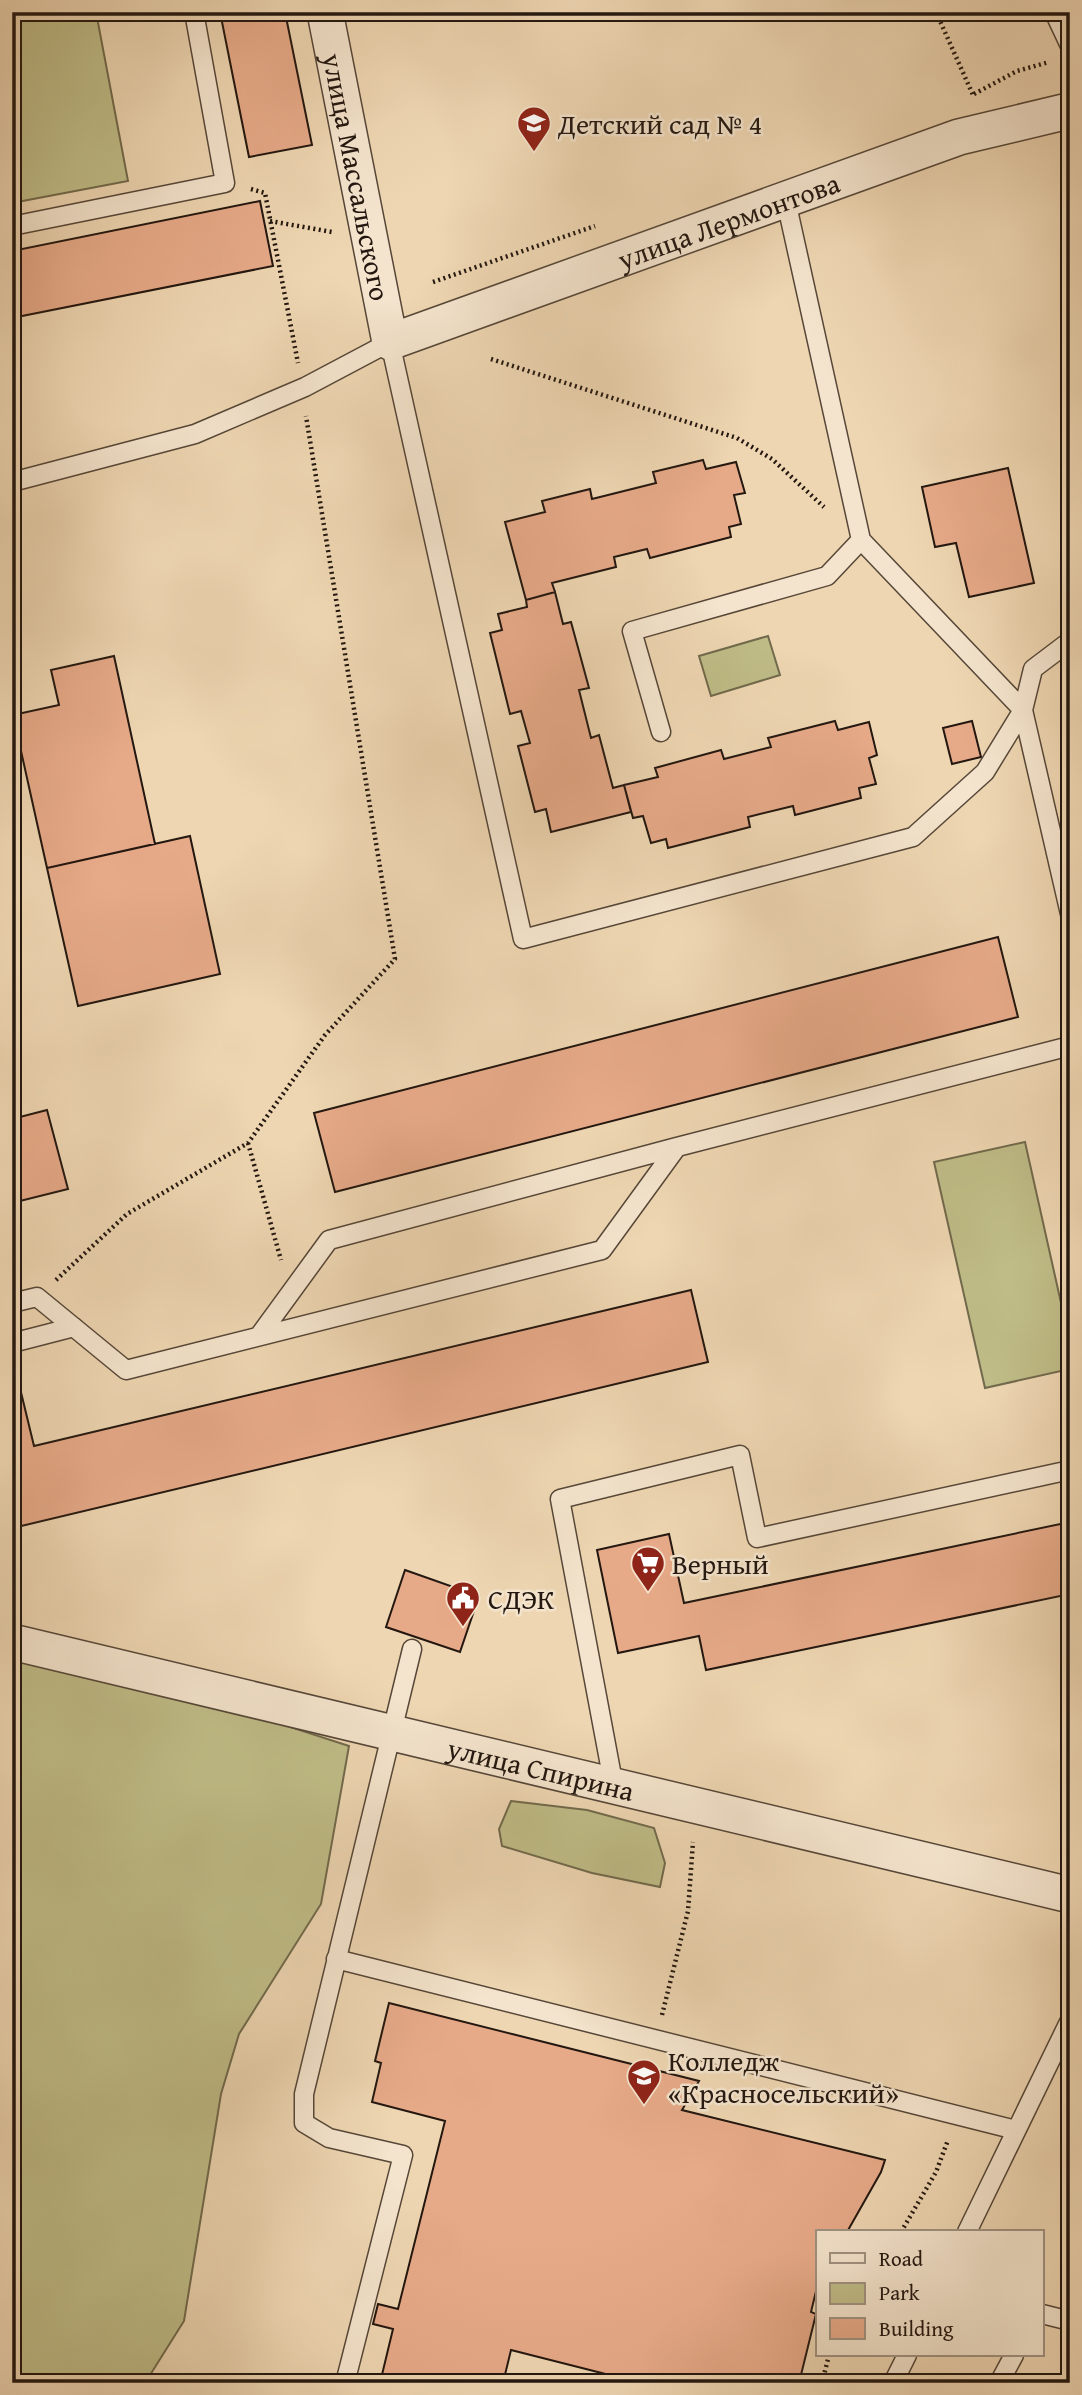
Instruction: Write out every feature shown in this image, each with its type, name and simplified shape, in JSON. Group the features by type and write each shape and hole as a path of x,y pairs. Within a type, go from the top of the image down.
{"street":[{"name":"улица Массальского","path":"325,12 390,342"},
{"name":"улица Лермонтова","path":"390,342 959,137 1069,110"},
{"name":"улица Спирина","path":"12,1642 167,1681 392,1731 696,1808 1070,1895"}],"lane":[{"path":"12,226 225,183 194,12"},
{"path":"1054,12 1070,46"},
{"path":"786,201 861,540 1023,710 1070,914"},
{"path":"12,482 195,434 304,387 390,342 523,939 913,837 985,772 1023,710 1033,669 1070,641"},
{"path":"661,732 632,631 827,576 861,540"},
{"path":"259,1336 329,1240 1070,1046"},
{"path":"12,1303 37,1297 126,1370 602,1250 677,1147"},
{"path":"12,1343 74,1327"},
{"path":"614,1787 560,1499 740,1455 757,1538 1070,1470"},
{"path":"345,2383 403,2155 329,2138 304,2123 303,2094 412,1649"},
{"path":"336,1959 1016,2130"},
{"path":"968,2230 1070,2020"},
{"path":"1044,2314 1070,2321"},
{"path":"893,2383 906,2356"},
{"path":"999,2383 1013,2356"}],"path":[{"path":"936,12 973,94"},
{"path":"37,1297 127,1213 248,1143 325,1035 395,959 306,422 304,387 265,193 225,183"},
{"path":"270,221 345,234"},
{"path":"491,359 737,438 772,459 861,540"},
{"path":"248,1143 291,1293"},
{"path":"656,2040 688,1911 696,1808"},
{"path":"902,2230 936,2172 955,2115"},
{"path":"822,2383 829,2356"}],"green space":[{"path":"12,12 96,12 128,181 12,203"},
{"path":"768,636 780,675 711,696 699,656"},
{"path":"1025,1142 1070,1343 1070,1369 985,1388 934,1162"},
{"path":"12,1656 253,1715 349,1746 321,1904 239,2034 221,2094 184,2321 145,2383 12,2383"},
{"path":"511,1801 587,1810 654,1828 665,1863 660,1887 592,1873 502,1846 499,1829"}],"building":[{"path":"220,12 285,12 312,145 249,157"},
{"path":"260,201 273,266 12,318 12,251"},
{"path":"703,460 706,469 736,462 745,493 734,495 741,524 729,527 731,537 650,558 647,549 614,557 616,567 552,583 555,592 526,600 505,522 545,512 542,501 590,489 592,499 656,483 653,472"},
{"path":"1008,468 1034,583 969,597 956,543 935,547 922,487"},
{"path":"555,592 563,624 571,622 589,688 579,690 591,738 599,735 613,788 624,785 631,812 551,832 546,809 535,812 518,746 530,743 521,711 510,714 490,633 502,630 498,614 527,607 526,600"},
{"path":"114,656 155,844 47,868 13,715 59,705 51,670"},
{"path":"835,721 838,730 869,722 877,755 869,758 876,784 859,788 861,798 795,815 793,806 748,817 750,827 668,848 666,839 651,843 643,816 633,818 624,785 658,777 655,768 721,750 724,759 771,747 768,738"},
{"path":"972,721 981,757 952,764 943,728"},
{"path":"190,836 220,974 78,1006 47,868"},
{"path":"998,937 1018,1017 335,1192 314,1113"},
{"path":"47,1110 68,1189 12,1203 12,1119"},
{"path":"691,1290 708,1362 17,1527 12,1507 12,1381 18,1380 34,1446"},
{"path":"1070,1522 1070,1594 706,1670 699,1636 618,1653 597,1550 669,1534 684,1603"},
{"path":"405,1570 479,1596 460,1652 386,1627"},
{"path":"389,2003 699,2081 682,2110 885,2160 848,2230 816,2230 816,2291 811,2312 816,2314 799,2383 641,2383 511,2350 503,2383 380,2383 393,2329 373,2324 378,2304 398,2309 445,2121 372,2102 381,2063 375,2061"}],"place":[{"name":"Детский сад № 4","path":"534,153"},
{"name":"Верный","path":"648,1593"},
{"name":"СДЭК","path":"463,1628"},
{"name":"Колледж «Красносельский»","path":"644,2106"}]}
